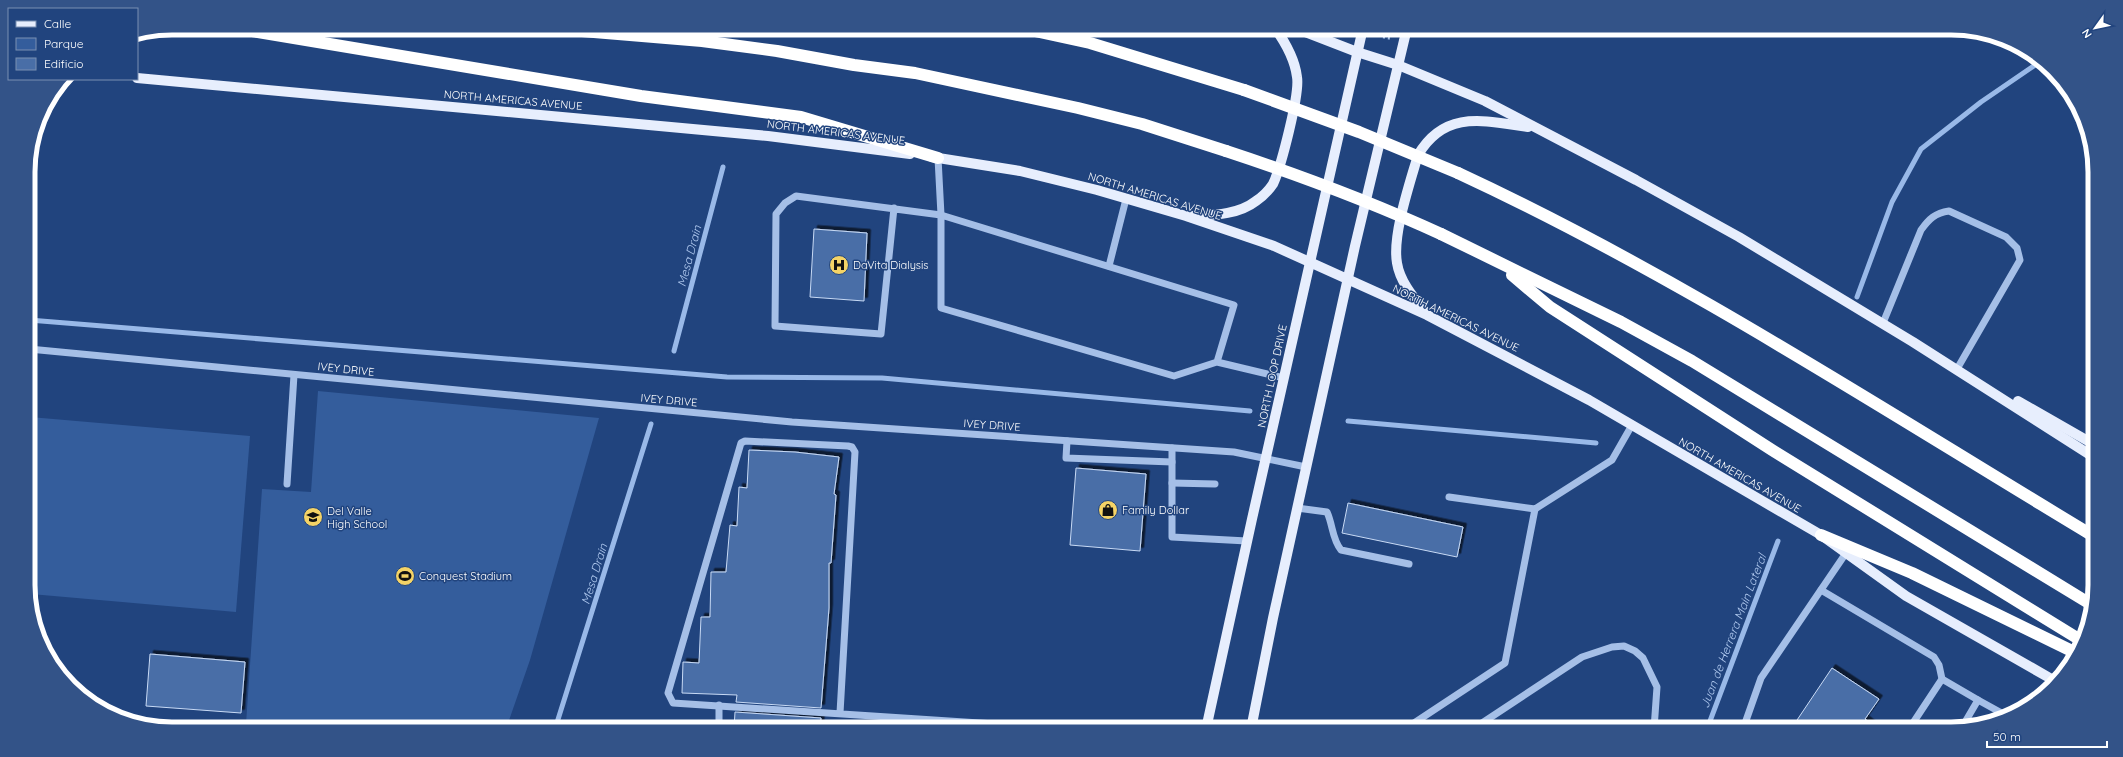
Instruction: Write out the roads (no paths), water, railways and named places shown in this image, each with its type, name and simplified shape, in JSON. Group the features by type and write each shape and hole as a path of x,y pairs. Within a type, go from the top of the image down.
{"highway":[{"path":"276,35 641,96 801,117 938,158"},
{"path":"626,35 717,43 778,51 854,65 915,73 1085,109 1142,124 1310,179 1388,210 1441,234 1499,264 1621,322 1692,361 2087,601"},
{"path":"1053,35 1090,43 1244,90 1359,132 1458,173 1622,255 1798,357 2088,533"},
{"path":"1499,264 1550,307 1772,450 2077,639"},
{"path":"1820,535 1912,573 2071,651"}],"main road":[{"path":"1186,216 1225,214 1246,207 1257,201 1272,184 1297,96 1298,78 1293,61 1279,35"},
{"path":"1313,35 1357,52 1398,65 1485,101 1739,237 1980,383 2088,453"},
{"name":"NORTH LOOP DRIVE","path":"1208,722 1361,35"},
{"path":"1252,722 1306,467 1404,35"},
{"name":"NORTH AMERICAS AVENUE","path":"138,78 768,136 938,158 1020,171 1186,216 1274,246 1310,261 1427,315 1516,360 1632,425 1820,535 1906,596 2051,679"},
{"path":"1427,315 1408,289 1397,264 1396,256 1399,229 1418,155 1423,147 1437,134 1462,121 1487,120 1536,128"},
{"path":"1980,383 2033,409 2088,441"}],"street":[{"path":"938,158 941,215 942,308 1174,376 1217,362 1284,378"},
{"path":"894,208 881,334 774,326 776,214 785,203 796,196 894,208 941,215 1234,304 1217,362"},
{"path":"1109,266 1126,199"},
{"path":"1883,323 1920,230 1930,218 1940,213 1950,211 2006,237 2017,248 2020,260 1957,369"},
{"name":"IVEY DRIVE","path":"35,350 792,422 1234,452 1306,467"},
{"path":"287,484 294,375"},
{"path":"1448,497 1535,509 1612,460 1632,425"},
{"path":"840,714 855,452 848,446 745,441 741,443 668,694 673,703 719,705 840,714 964,722"},
{"path":"1067,441 1066,458 1172,462"},
{"path":"1172,448 1172,537 1247,541"},
{"path":"1172,483 1215,484"},
{"path":"1298,508 1327,512 1332,524 1335,543 1341,550 1409,564"},
{"path":"1416,722 1505,663 1535,509"},
{"path":"1745,722 1761,678 1846,553"},
{"path":"1821,590 1934,657 1939,665 1942,679 1914,722"},
{"path":"1484,722 1582,657 1612,647 1624,646 1635,651 1644,658 1658,687 1655,722"},
{"path":"1942,679 2001,713"},
{"path":"1965,721 1978,700"},
{"path":"719,705 719,722"}],"waterway":[{"name":"Juan de Herrera Main Lateral","path":"1857,297 1892,202 1921,149 1981,102 2036,65"},
{"name":"Mesa Drain","path":"674,351 723,167"},
{"path":"35,320 727,377 882,378 1250,411"},
{"path":"1348,421 1596,443"},
{"name":"Mesa Drain","path":"557,722 651,424"},
{"name":"Juan de Herrera Main Lateral","path":"1710,722 1778,541"}],"place":[{"name":"DaVita Dialysis","path":"839,265"},
{"name":"Family Dollar","path":"1108,510"},
{"name":"Del Valle High School","path":"313,517"},
{"name":"Conquest Stadium","path":"405,576"}]}
